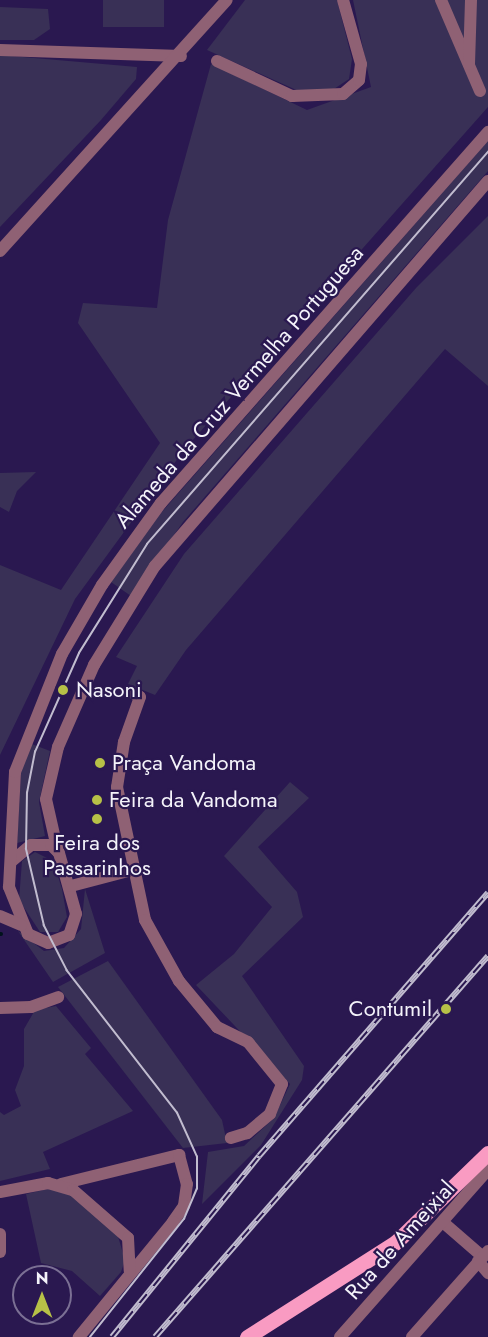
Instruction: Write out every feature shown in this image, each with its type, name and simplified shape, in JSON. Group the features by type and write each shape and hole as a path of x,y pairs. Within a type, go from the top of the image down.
{"main road":[{"path":"247,1337 396,1242 488,1153"}],"street":[{"path":"0,251 181,56 227,0"},
{"path":"217,61 292,96 343,94 359,80 361,64 343,0"},
{"path":"441,0 480,90"},
{"path":"469,68 471,0"},
{"path":"0,50 181,56"},
{"name":"Alameda da Cruz Vermelha Portuguesa","path":"12,861 9,813 15,772 56,666 102,585 161,503 488,132"},
{"path":"9,875 13,908 21,925 37,941 51,943 69,935 76,926 71,886 46,805 58,747 90,671 155,566 488,181"},
{"path":"131,692 140,697 124,742 117,787 132,870 145,920 179,981 217,1028 248,1042 282,1084 270,1114 247,1133 231,1138"},
{"path":"0,890 9,875 12,861 31,844 51,845 59,853"},
{"path":"71,886 132,870"},
{"path":"0,916 21,925"},
{"path":"0,1008 31,1007 58,998"},
{"path":"0,1192 61,1184 179,1155 188,1191 184,1206 79,1337"},
{"name":"Rua de Ameixial","path":"340,1337 486,1178"},
{"path":"61,1184 128,1238 130,1271"},
{"path":"445,1224 483,1256 488,1273"},
{"path":"0,1234 0,1252"},
{"path":"412,1337 483,1256"}],"shaded area":[{"path":"103,0 164,0 164,27 103,27"},
{"path":"245,0 337,0 352,59 349,79 331,91 303,93 207,50"},
{"path":"353,0 488,0 488,107 184,450 75,599 0,755 0,565 61,590 160,443 78,323 83,303 157,308 168,220 211,64 307,110 371,87"},
{"path":"0,7 48,9 50,29 34,40 0,40"},
{"path":"0,55 137,67 136,79 101,120 0,227"},
{"path":"488,141 488,171 183,522 131,596 111,582 161,513"},
{"path":"488,216 488,386 445,349 186,650 155,695 128,684 137,666 116,657 184,554 416,288"},
{"path":"36,472 17,491 9,512 0,507 0,473"},
{"path":"29,743 50,751 39,802 45,836 17,843 21,773"},
{"path":"290,782 309,798 258,847 297,892 303,917 242,976 304,1066 302,1080 261,1145 202,1204 208,1152 244,1146 274,1118 290,1084 196,985 234,954 272,907 224,856"},
{"path":"35,852 53,861 62,889 67,917 58,932 40,932 19,900 22,861"},
{"path":"85,889 105,953 53,982 18,931 44,951 64,948 81,929"},
{"path":"108,961 222,1120 227,1143 183,1148 58,987"},
{"path":"56,1006 91,1048 85,1054 133,1111 43,1152 50,1169 0,1181 0,1112 4,1115 21,1106 15,1090 24,1066 24,1029 35,1010"},
{"path":"52,1188 67,1192 117,1233 125,1260 121,1272 100,1296 72,1271 72,1265 41,1263 26,1194"}],"tram line":[{"path":"90,1337 184,1219 197,1189 197,1157 177,1113 67,971 44,926 26,849 27,793 35,752 79,653 147,544 488,152"}],"railway":[{"path":"112,1337 259,1156 488,893"},
{"path":"155,1337 488,956"}],"place":[{"name":"Nasoni","path":"63,690"},
{"name":"Praça Vandoma","path":"100,763"},
{"name":"Feira da Vandoma","path":"97,800"},
{"name":"Feira dos Passarinhos","path":"97,819"},
{"name":"Contumil","path":"446,1009"}]}
